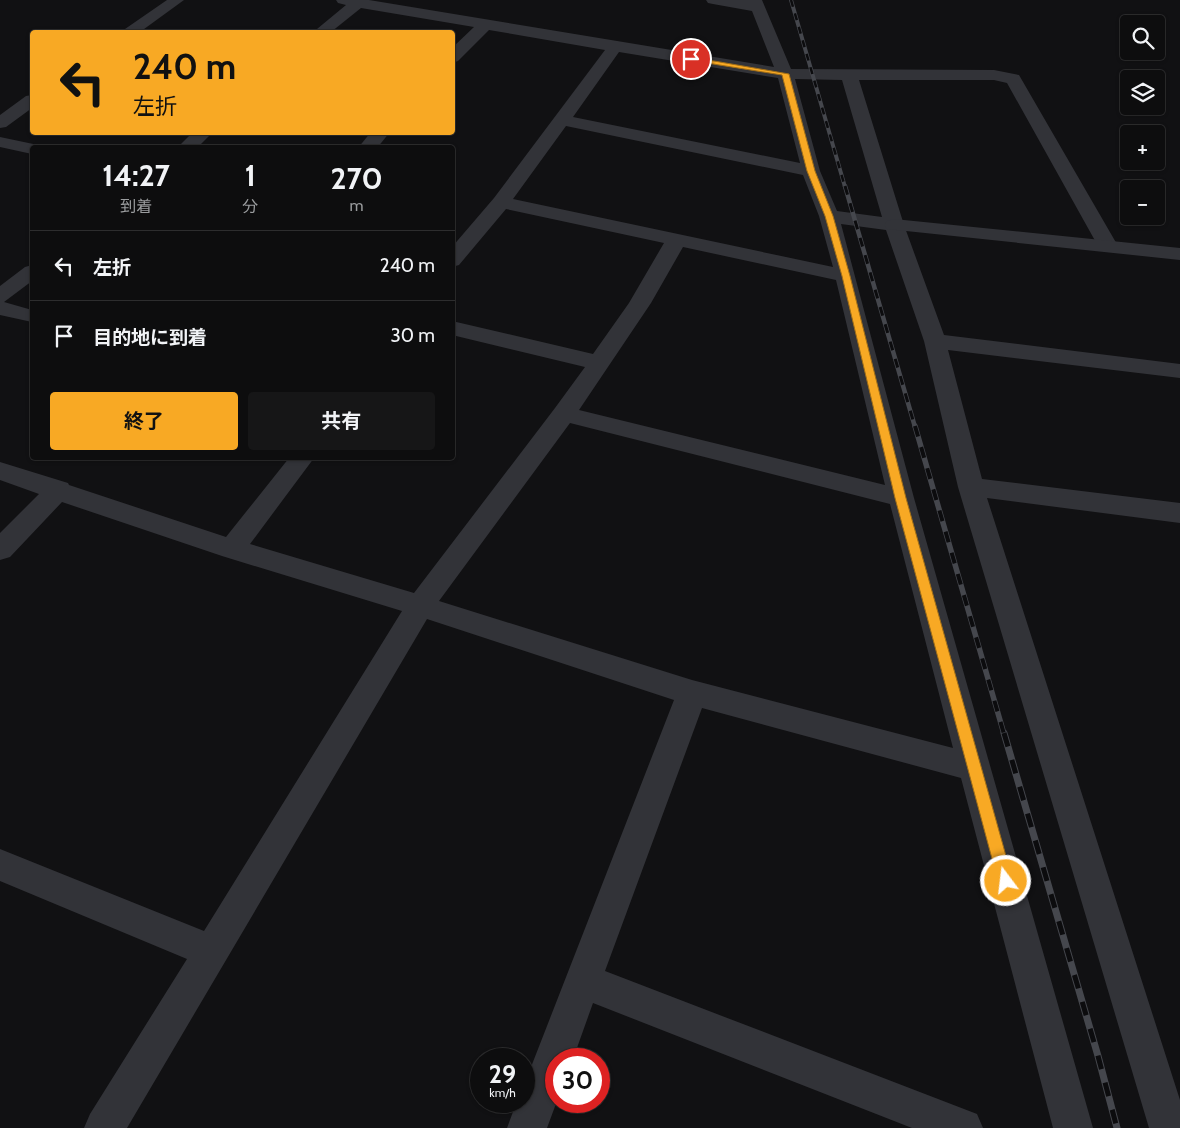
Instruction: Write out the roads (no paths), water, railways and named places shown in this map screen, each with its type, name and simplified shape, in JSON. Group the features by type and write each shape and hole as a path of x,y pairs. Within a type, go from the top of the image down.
{"street":[{"path":"133,30 178,0"},
{"path":"713,0 756,3 785,74 811,171 829,216 846,276 901,498 1073,1128"},
{"path":"324,30 354,1 485,25 785,74 994,75 1013,79 1108,246"},
{"path":"455,55 485,25"},
{"path":"457,250 501,202 615,47"},
{"path":"849,75 894,225 935,341 971,487 1169,1128"},
{"path":"0,123 30,101"},
{"path":"563,120 811,171"},
{"path":"189,145 201,135"},
{"path":"370,145 378,135"},
{"path":"0,142 30,150"},
{"path":"501,202 676,238 846,276"},
{"path":"829,216 894,225 1180,254"},
{"path":"104,1128 420,606 564,414 640,303 676,238"},
{"path":"0,297 30,273"},
{"path":"0,308 30,316"},
{"path":"455,329 599,363"},
{"path":"935,341 1180,371"},
{"path":"564,414 901,498"},
{"path":"232,549 300,460"},
{"path":"0,471 59,489 232,549 420,606 692,693 974,767"},
{"path":"971,487 1180,513"},
{"path":"0,550 59,489"},
{"path":"527,1128 692,693"},
{"path":"0,864 212,952"},
{"path":"583,981 963,1128"}],"railway":[{"path":"791,0 845,187"},
{"path":"845,186 915,427"},
{"path":"915,426 1004,734"},
{"path":"1004,733 1098,1056 1117,1128"}]}
